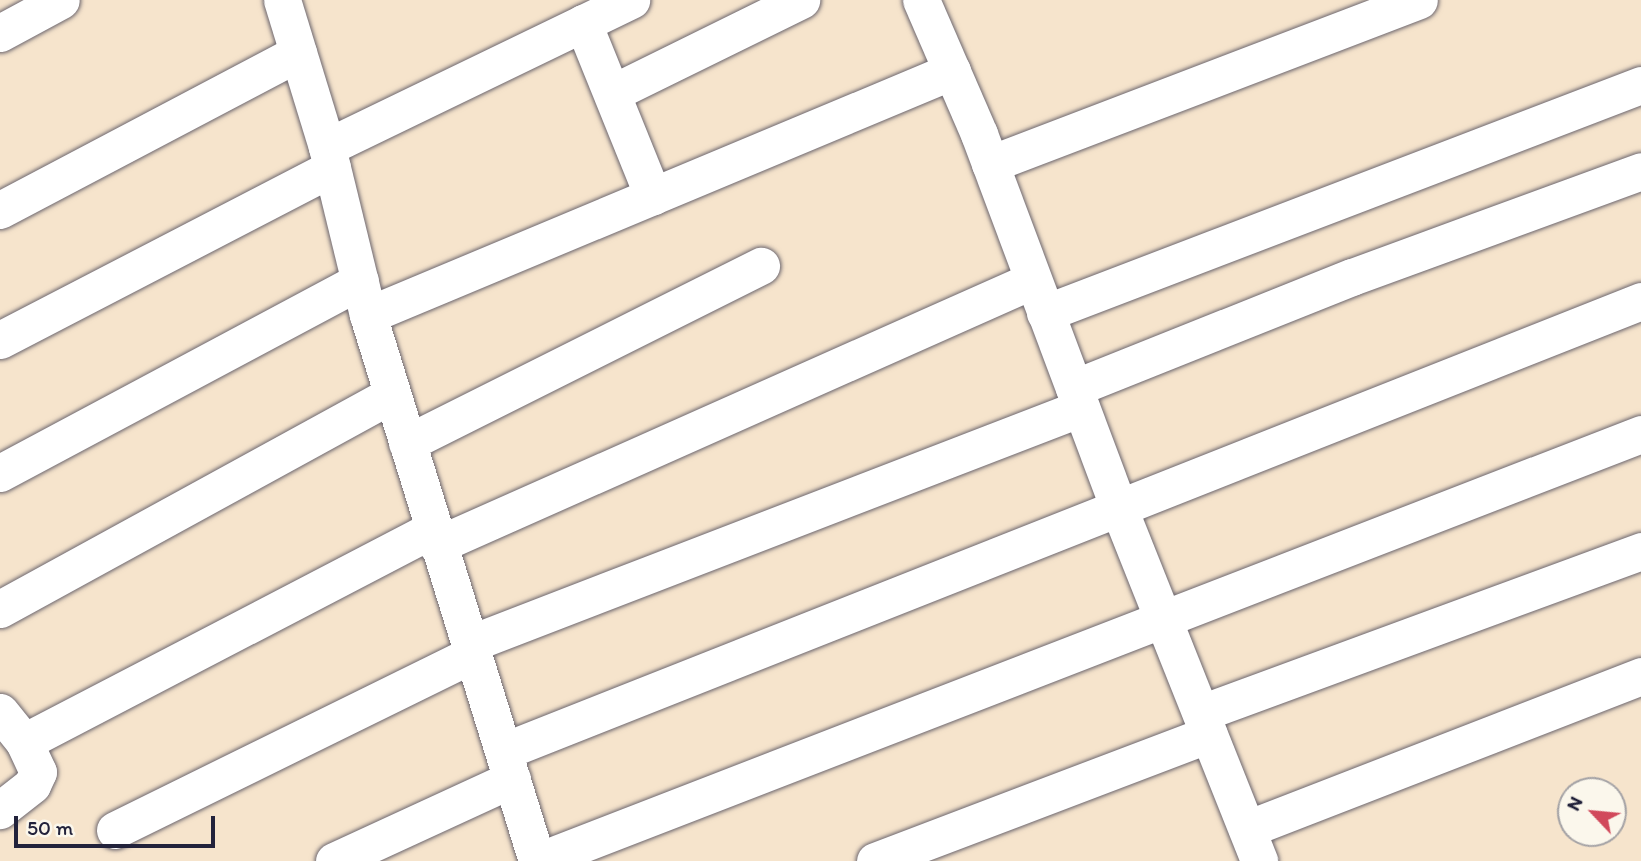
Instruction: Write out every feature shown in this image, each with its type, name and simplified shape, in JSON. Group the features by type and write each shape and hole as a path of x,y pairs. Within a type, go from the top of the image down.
{"street":[{"path":"0,33 61,0"},
{"path":"0,340 329,158 631,0"},
{"path":"612,93 801,0"},
{"path":"920,0 990,164 1118,506 1253,845 1641,676"},
{"path":"990,164 1419,0"},
{"path":"291,3 299,53 364,298 435,537 538,861 1163,616 1641,434"},
{"path":"583,23 653,195"},
{"path":"0,210 299,53"},
{"path":"0,472 364,298 653,195 952,71"},
{"path":"24,742 435,537 1039,297 1641,85"},
{"path":"115,830 471,649 1077,398 1352,277 1641,171"},
{"path":"407,443 761,266"},
{"path":"334,861 508,765 1118,506 1641,301"},
{"path":"0,609 392,394"},
{"path":"874,861 1205,723 1641,551"},
{"path":"0,712 24,742 36,765 38,779 0,810"}]}
